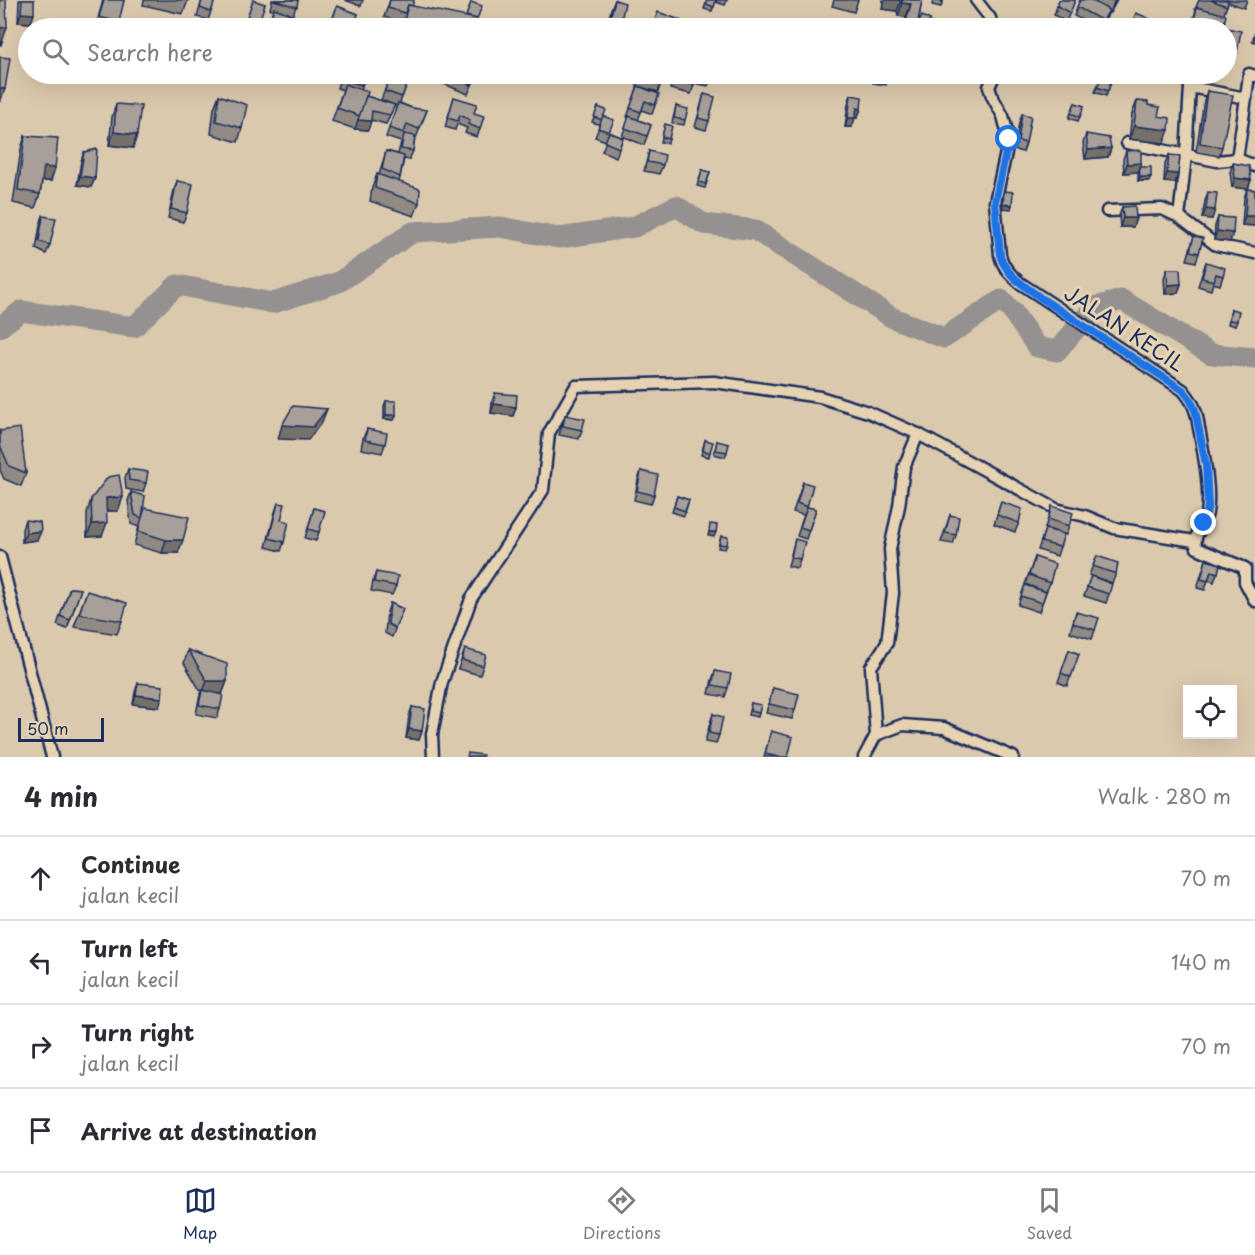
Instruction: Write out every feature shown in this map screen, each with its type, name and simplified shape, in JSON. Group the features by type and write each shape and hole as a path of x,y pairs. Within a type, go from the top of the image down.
{"street":[{"path":"976,0 990,18"},
{"path":"1237,159 1249,106 1249,74 1255,75"},
{"name":"JALAN KECIL","path":"990,84 992,96 1003,116 1009,139 995,202 1002,263 1008,273 1034,293 1183,390 1190,399 1195,410 1206,465 1208,506 1204,523 1194,542"},
{"path":"1179,217 1186,156 1190,87 1249,106"},
{"path":"1127,143 1217,161 1237,159 1255,166"},
{"path":"1107,211 1162,209 1179,217 1216,245 1255,253"},
{"path":"433,757 432,734 442,682 471,599 543,490 549,433 576,386 714,382 820,397 868,412 918,434 1056,509 1085,516 1114,528 1194,542 1197,548 1250,569 1245,582 1255,601"},
{"path":"864,757 876,735 871,667 887,643 893,593 890,549 904,467 918,434"},
{"path":"0,557 52,757"},
{"path":"876,735 903,725 944,728 1013,757"}],"building":[{"path":"0,0 6,0 7,27 0,28"},
{"path":"22,0 34,0 34,14 21,13"},
{"path":"104,0 124,0 120,18 99,17"},
{"path":"202,0 215,0 211,12 200,8"},
{"path":"253,0 265,4 260,18 247,18"},
{"path":"274,0 298,0 297,7"},
{"path":"390,0 414,0 412,6 408,5 405,13 388,8"},
{"path":"615,0 625,3 622,18 610,18"},
{"path":"707,0 716,0 714,7 706,4"},
{"path":"902,0 922,0 919,18 907,18 911,4 902,3"},
{"path":"1059,0 1075,0 1070,13 1057,6"},
{"path":"1080,0 1091,0 1109,10 1105,18 1097,18 1077,7"},
{"path":"1211,0 1228,0 1227,6"},
{"path":"471,2 482,6 477,18 466,16"},
{"path":"408,5 472,18 405,18"},
{"path":"337,6 358,14 357,18 333,18"},
{"path":"1197,7 1226,15 1225,18 1194,18"},
{"path":"274,8 288,13 286,18 271,18"},
{"path":"658,12 674,18 656,18"},
{"path":"1136,13 1148,18 1134,18"},
{"path":"1237,30 1241,31 1237,52"},
{"path":"0,57 10,58 5,89 0,88"},
{"path":"345,84 368,92 360,116 337,108"},
{"path":"387,84 407,84 402,97 385,91"},
{"path":"1098,84 1110,84 1108,91 1097,87"},
{"path":"638,86 659,94 655,105 645,101 641,112 630,108"},
{"path":"1207,91 1233,95 1222,147 1200,143"},
{"path":"704,94 715,97 709,121 698,118"},
{"path":"219,95 247,105 242,128 216,121"},
{"path":"851,95 862,97 861,109 857,108 855,118 848,118"},
{"path":"366,96 395,105 390,115 372,111 371,121 358,120"},
{"path":"454,97 477,104 474,113 484,116 480,129 468,124 470,120 460,115 458,121 448,118"},
{"path":"1137,101 1148,102 1148,105 1160,107 1158,116 1170,118 1169,130 1134,126"},
{"path":"398,103 427,110 419,129 407,124 404,133 389,128"},
{"path":"1075,103 1084,106 1080,117 1071,113"},
{"path":"116,104 141,106 137,135 114,132"},
{"path":"676,106 688,109 685,120 674,118"},
{"path":"598,107 606,110 602,120 594,117"},
{"path":"1022,114 1031,116 1026,143 1018,141"},
{"path":"603,116 614,120 609,132 598,128"},
{"path":"629,116 651,125 647,136 625,128"},
{"path":"665,124 672,126 669,139 662,137"},
{"path":"609,132 623,138 619,148 605,142"},
{"path":"404,134 415,136 413,151 401,149"},
{"path":"1086,134 1109,138 1111,148 1088,150"},
{"path":"25,136 58,138 55,168 44,167 40,194 18,190"},
{"path":"97,149 95,178 80,176 84,152"},
{"path":"1141,150 1141,163 1127,164 1126,151"},
{"path":"386,151 404,156 400,177 382,169"},
{"path":"649,151 665,155 663,165 647,162"},
{"path":"1169,155 1180,156 1178,174 1167,173"},
{"path":"1233,163 1249,166 1251,180 1235,178"},
{"path":"1139,167 1151,167 1151,177 1140,177"},
{"path":"702,170 710,172 706,184 699,182"},
{"path":"377,174 420,189 419,203 375,188"},
{"path":"177,181 193,184 187,213 171,209"},
{"path":"1247,189 1255,190 1255,216 1245,216"},
{"path":"1004,191 1013,192 1012,205 1003,204"},
{"path":"1208,192 1217,193 1215,210 1206,209"},
{"path":"1135,206 1136,218 1123,218 1122,207"},
{"path":"43,216 56,218 50,245 39,241"},
{"path":"1218,217 1234,218 1233,233 1217,231"},
{"path":"1194,236 1203,238 1199,253 1190,251"},
{"path":"1206,262 1225,268 1223,276 1216,274 1214,281 1202,278"},
{"path":"1167,269 1180,269 1181,284 1168,285"},
{"path":"1231,309 1239,311 1237,321 1229,320"},
{"path":"495,393 517,395 516,407 494,404"},
{"path":"386,401 396,401 396,415 386,415"},
{"path":"293,406 327,409 313,427 282,425"},
{"path":"565,415 585,419 582,430 563,426"},
{"path":"20,428 26,473 9,466 0,445 0,431"},
{"path":"367,429 387,433 385,444 365,440"},
{"path":"705,440 713,442 710,452 703,451"},
{"path":"717,441 729,444 727,452 715,450"},
{"path":"128,469 148,472 146,483 129,480"},
{"path":"641,471 658,475 654,495 637,491"},
{"path":"119,475 123,497 106,498 107,523 92,524 91,499 108,477"},
{"path":"803,482 813,485 807,507 797,503"},
{"path":"131,492 145,496 142,518 135,515"},
{"path":"677,496 689,500 685,511 674,507"},
{"path":"1001,502 1022,509 1019,523 997,515"},
{"path":"278,503 285,504 281,520 289,522 284,542 269,538"},
{"path":"1052,506 1073,513 1069,526 1048,519"},
{"path":"807,507 816,509 809,530 800,527"},
{"path":"145,508 189,517 183,540 166,540 138,531"},
{"path":"314,508 325,511 319,532 308,529"},
{"path":"950,515 959,517 956,535 945,533"},
{"path":"25,520 40,522 41,531 26,533"},
{"path":"710,524 717,525 716,532 709,532"},
{"path":"1045,529 1064,534 1060,547 1041,542"},
{"path":"721,536 728,537 727,545 719,544"},
{"path":"795,539 805,542 800,559 791,557"},
{"path":"1097,556 1118,563 1116,574 1093,566"},
{"path":"1035,557 1055,564 1050,583 1029,575"},
{"path":"1206,560 1220,564 1218,573 1211,571 1208,581 1201,579"},
{"path":"376,572 398,576 396,586 374,582"},
{"path":"1091,576 1112,584 1109,594 1087,587"},
{"path":"1025,585 1046,592 1042,603 1021,596"},
{"path":"70,588 81,589 70,620 60,616"},
{"path":"87,591 127,603 122,621 79,614"},
{"path":"390,603 403,609 395,628 388,624"},
{"path":"1076,612 1099,618 1095,630 1073,623"},
{"path":"465,649 486,655 483,666 462,660"},
{"path":"188,650 227,664 227,681 207,681"},
{"path":"1069,650 1079,654 1071,677 1061,673"},
{"path":"715,671 731,674 728,688 712,685"},
{"path":"138,683 163,686 162,698 136,695"},
{"path":"773,688 799,694 795,710 769,704"},
{"path":"202,690 223,695 220,709 199,705"},
{"path":"751,703 761,705 759,713 750,711"},
{"path":"412,707 425,709 422,731 409,729"},
{"path":"713,714 723,717 719,735 709,733"},
{"path":"771,731 793,737 788,757 765,754"},
{"path":"468,753 483,755 482,757 467,757"}],"waterway":[{"path":"0,327 21,311 134,327 177,285 273,303 339,282 413,232 500,227 559,238 634,227 676,206 704,224 755,230 893,318 944,338 1001,300 1012,311 1037,347 1057,351 1095,307 1122,300 1211,354 1255,358"}],"route":[{"path":"1009,139 995,202 1002,263 1008,273 1041,298 1183,390 1190,399 1195,410 1206,465 1208,506 1204,523"}]}
